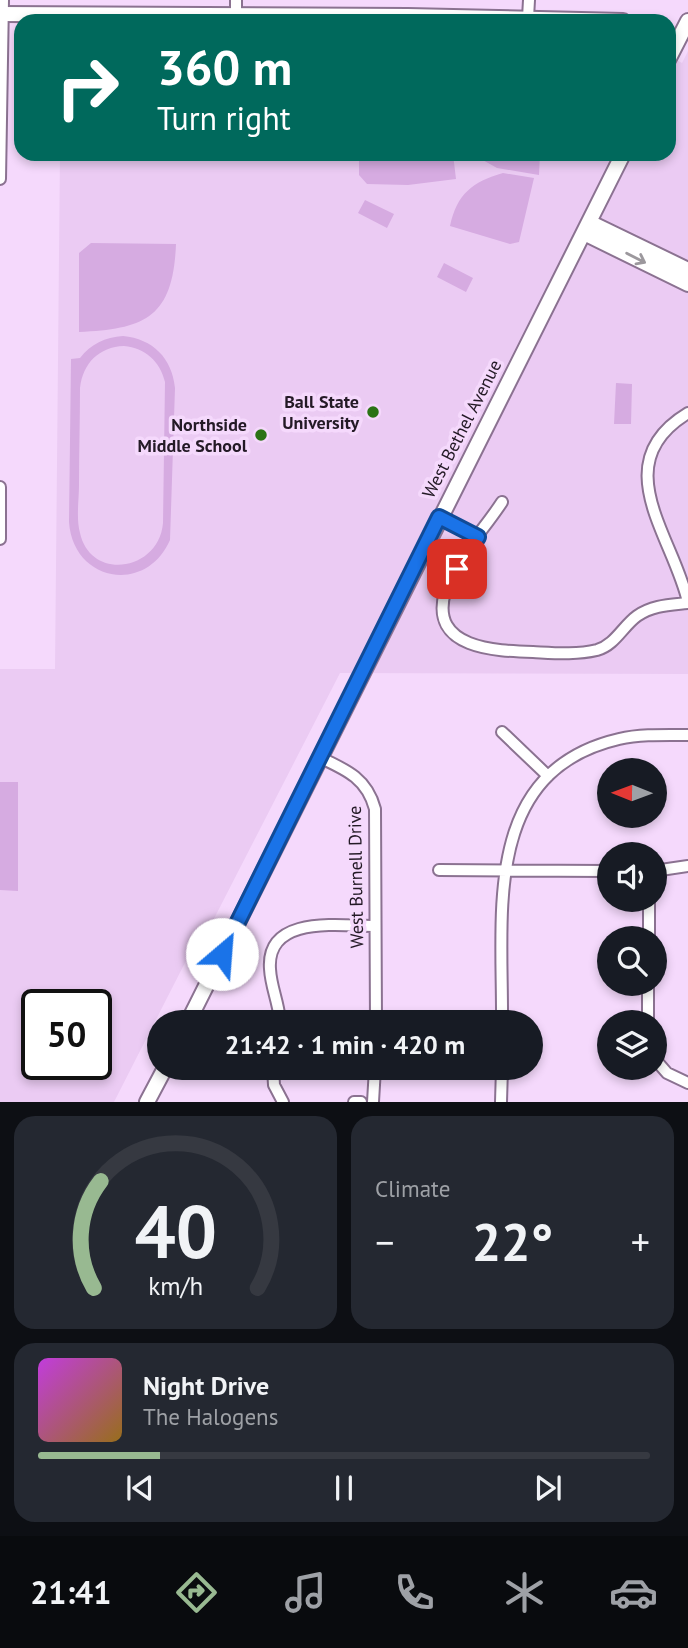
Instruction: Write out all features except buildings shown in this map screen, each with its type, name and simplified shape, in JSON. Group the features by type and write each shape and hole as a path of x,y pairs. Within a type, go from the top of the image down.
{"main road":[{"path":"2,9 236,8 411,14"},
{"path":"676,37 688,21"},
{"name":"West Bethel Avenue","path":"194,1010 620,161"},
{"path":"587,227 688,270"},
{"path":"587,227 688,284"},
{"path":"147,1102 158,1080"}],"street":[{"path":"0,179 2,9"},
{"path":"502,502 449,582 443,607 454,634 475,646 560,653 597,649 613,640 636,617 652,608 688,602 674,558 649,500 646,481 651,456 659,438 688,413"},
{"path":"0,487 0,539"},
{"path":"439,517 478,537"},
{"path":"502,732 548,776"},
{"path":"502,1010 504,870 518,819 548,776 587,749 617,739 688,735"},
{"name":"West Burnell Drive","path":"321,758 350,771 366,786 372,797 375,820 376,1010"},
{"path":"667,869 688,866"},
{"path":"439,870 597,871"},
{"path":"278,1010 270,968 272,954 282,937 309,926 375,926"},
{"path":"667,1073 688,1083"},
{"path":"274,1080 284,1102"},
{"path":"373,1102 374,1080"},
{"path":"501,1102 502,1080"},
{"path":"354,1102 361,1102"}],"shaded area":[{"name":"Ball State University","path":"688,51 688,674 340,673 200,946 193,947 161,1010 147,1010 147,1037 114,1102 0,1102 0,669 55,669 60,161 676,161 676,60 682,63"},
{"path":"359,161 454,161 456,179 408,185 367,184 359,175"},
{"path":"484,161 540,161 539,175 497,168"},
{"path":"503,173 534,178 519,242 510,244 450,226 457,205 474,185"},
{"path":"365,200 394,214 387,228 358,213"},
{"path":"91,243 176,244 169,288 162,303 151,314 122,327 79,332 79,253"},
{"path":"444,263 473,278 466,292 437,277"},
{"path":"116,337 143,341 159,352 170,368 175,388 170,540 159,557 145,569 129,574 112,574 96,569 83,558 74,542 69,522 71,359 80,358 94,345","holes":["115,347 132,347 151,357 165,382 163,523 159,539 150,552 138,560 110,564 97,559 87,549 80,533 80,388 85,371 100,353"]},
{"path":"616,383 632,384 631,424 614,424"},
{"path":"0,782 18,782 18,891 0,890"}],"place":[{"name":"Ball State University","path":"373,412"},
{"name":"Northside Middle School","path":"261,435"}],"route":[{"path":"222,954 439,517 478,537 457,569"}]}
